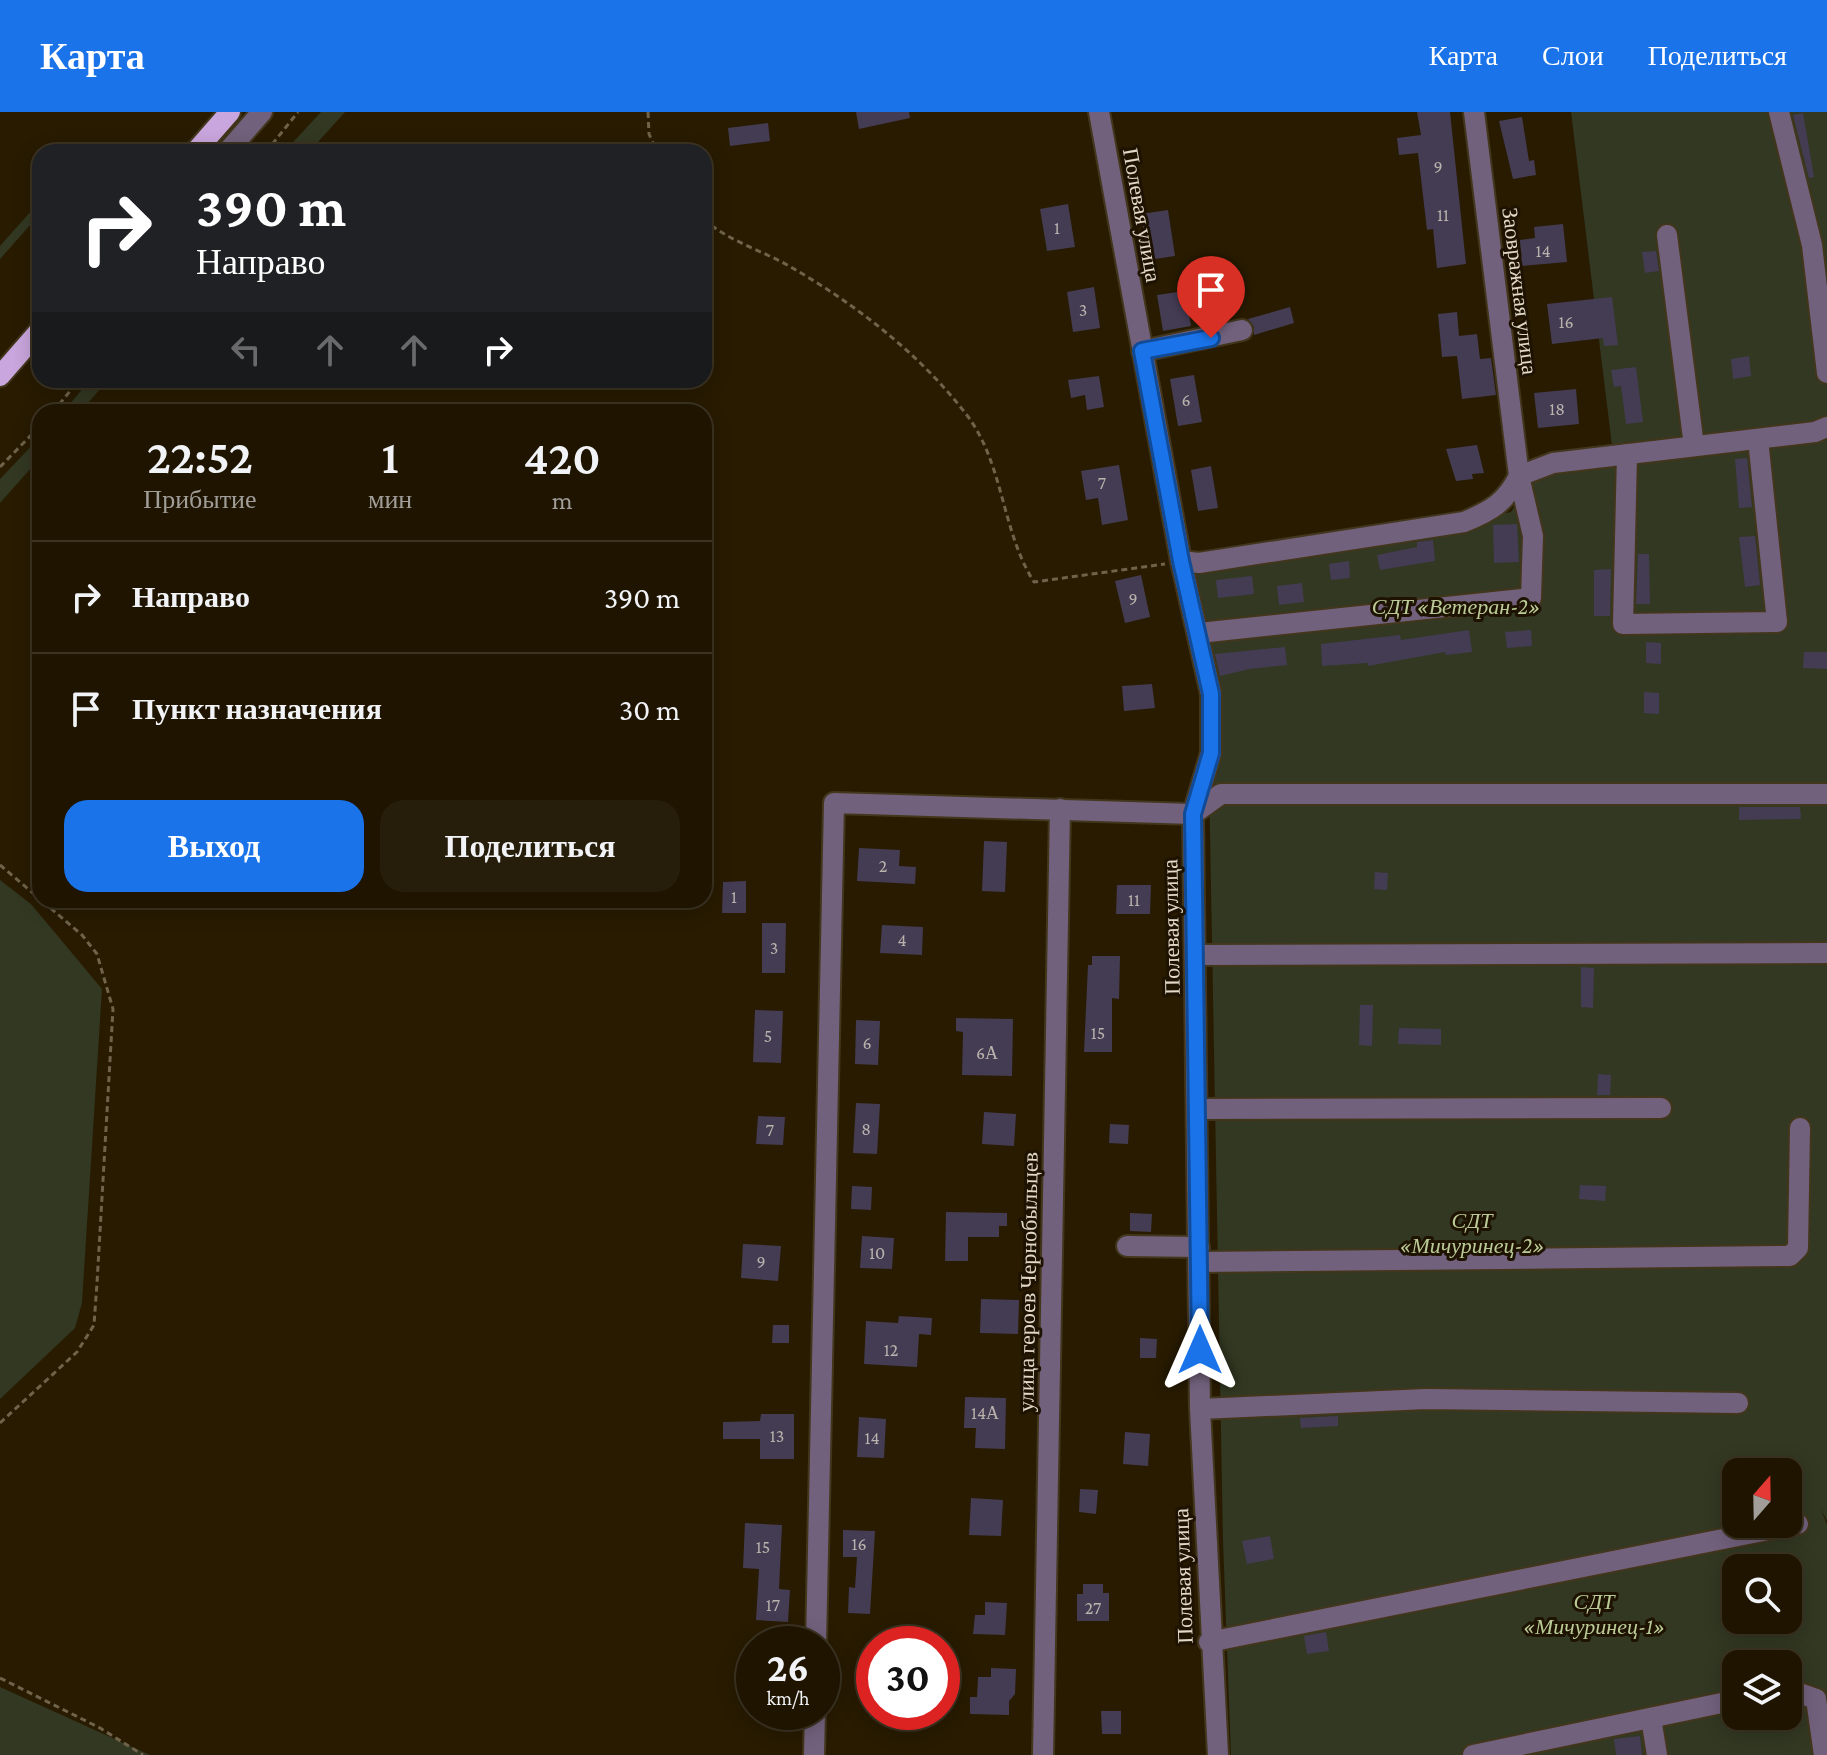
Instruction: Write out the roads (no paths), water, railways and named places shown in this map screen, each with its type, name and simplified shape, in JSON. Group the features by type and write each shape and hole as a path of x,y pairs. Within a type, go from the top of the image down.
{"main road":[{"path":"202,144 230,112"},
{"path":"0,376 32,339"}],"street":[{"path":"234,144 262,112"},
{"name":"Полевая улица","path":"1099,112 1181,561 1211,694 1211,753 1193,814 1200,1409 1209,1642 1218,1755"},
{"name":"Заовражная улица","path":"1199,633 1531,598 1533,536 1519,476 1474,112"},
{"path":"1779,112 1812,245 1827,373"},
{"path":"1667,235 1694,446"},
{"path":"1142,351 1242,330"},
{"path":"1181,561 1199,563 1464,522 1508,499 1519,476 1553,463 1758,439 1827,427"},
{"path":"1627,454 1623,624 1777,622 1758,439"},
{"path":"816,1626 834,803 1193,814 1221,794 1827,794"},
{"name":"улица героев Чернобыльцев","path":"1043,1755 1060,809"},
{"path":"1196,955 1827,953"},
{"path":"1197,1109 1661,1108"},
{"path":"1127,1246 1199,1255 1790,1256 1798,1248 1800,1128"},
{"path":"1200,1409 1426,1399 1738,1403"},
{"path":"1209,1642 1728,1538"},
{"path":"1802,1694 1816,1699 1824,1755"},
{"path":"1473,1755 1495,1753 1722,1703"},
{"path":"1651,1718 1657,1755"},
{"path":"814,1755 815,1730"}],"park label":[{"name":"СДТ «Ветеран-2»","path":"1456,606"},
{"name":"СДТ «Мичуринец-2»","path":"1472,1232"},
{"name":"СДТ «Мичуринец-1»","path":"1594,1614"}]}
